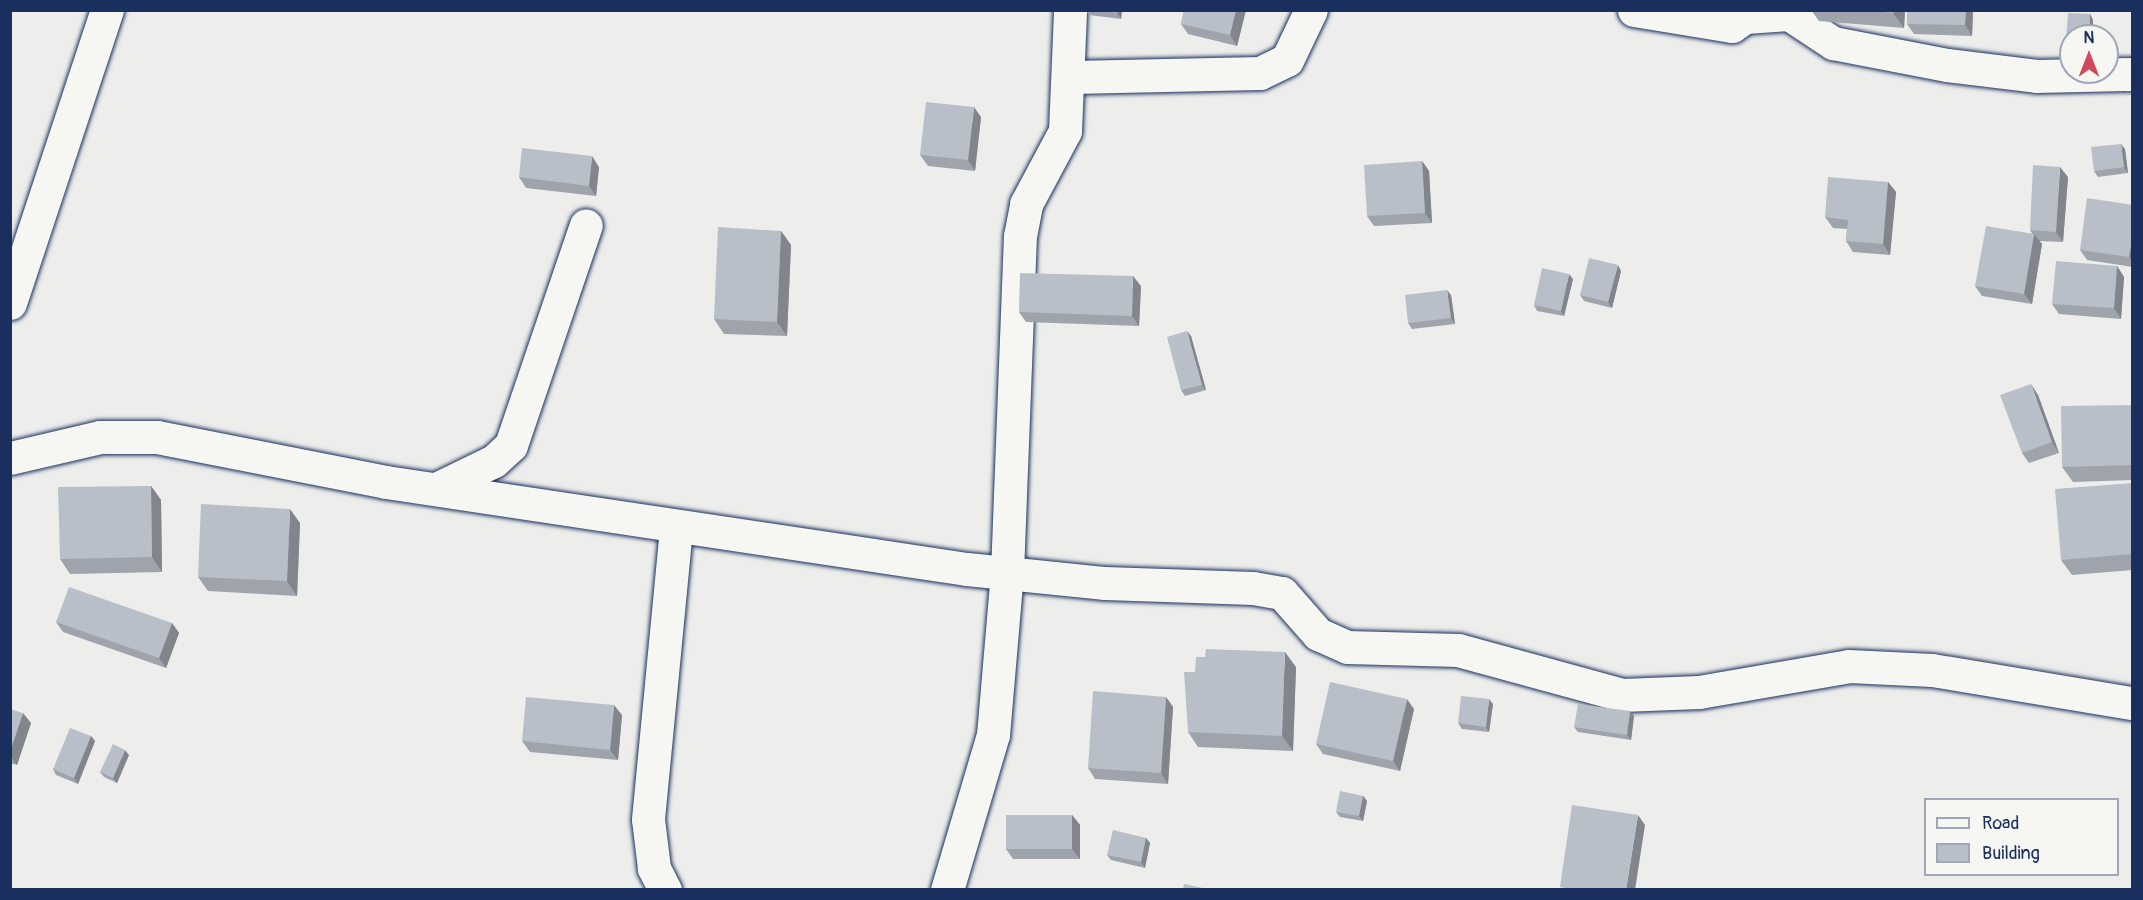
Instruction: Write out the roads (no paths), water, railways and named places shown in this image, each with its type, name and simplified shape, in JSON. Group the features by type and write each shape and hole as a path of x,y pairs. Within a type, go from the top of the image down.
{"street":[{"path":"10,303 107,10"},
{"path":"947,890 993,735 1007,573 1020,236 1026,204 1065,131 1071,77 1070,10"},
{"path":"1071,77 1260,73 1287,60 1311,10"},
{"path":"1634,10 1732,26 1745,17 1789,14 1833,43 1947,65 2036,76 2133,74"},
{"path":"436,489 494,461 511,445 586,225"},
{"path":"10,458 100,438 157,438 436,489 1007,573 1105,583 1224,584 1281,593 1318,634 1347,647 1458,650 1622,695 1699,692 1849,666 1932,670 2133,703"},
{"path":"665,890 654,867 648,819 676,526"}]}
